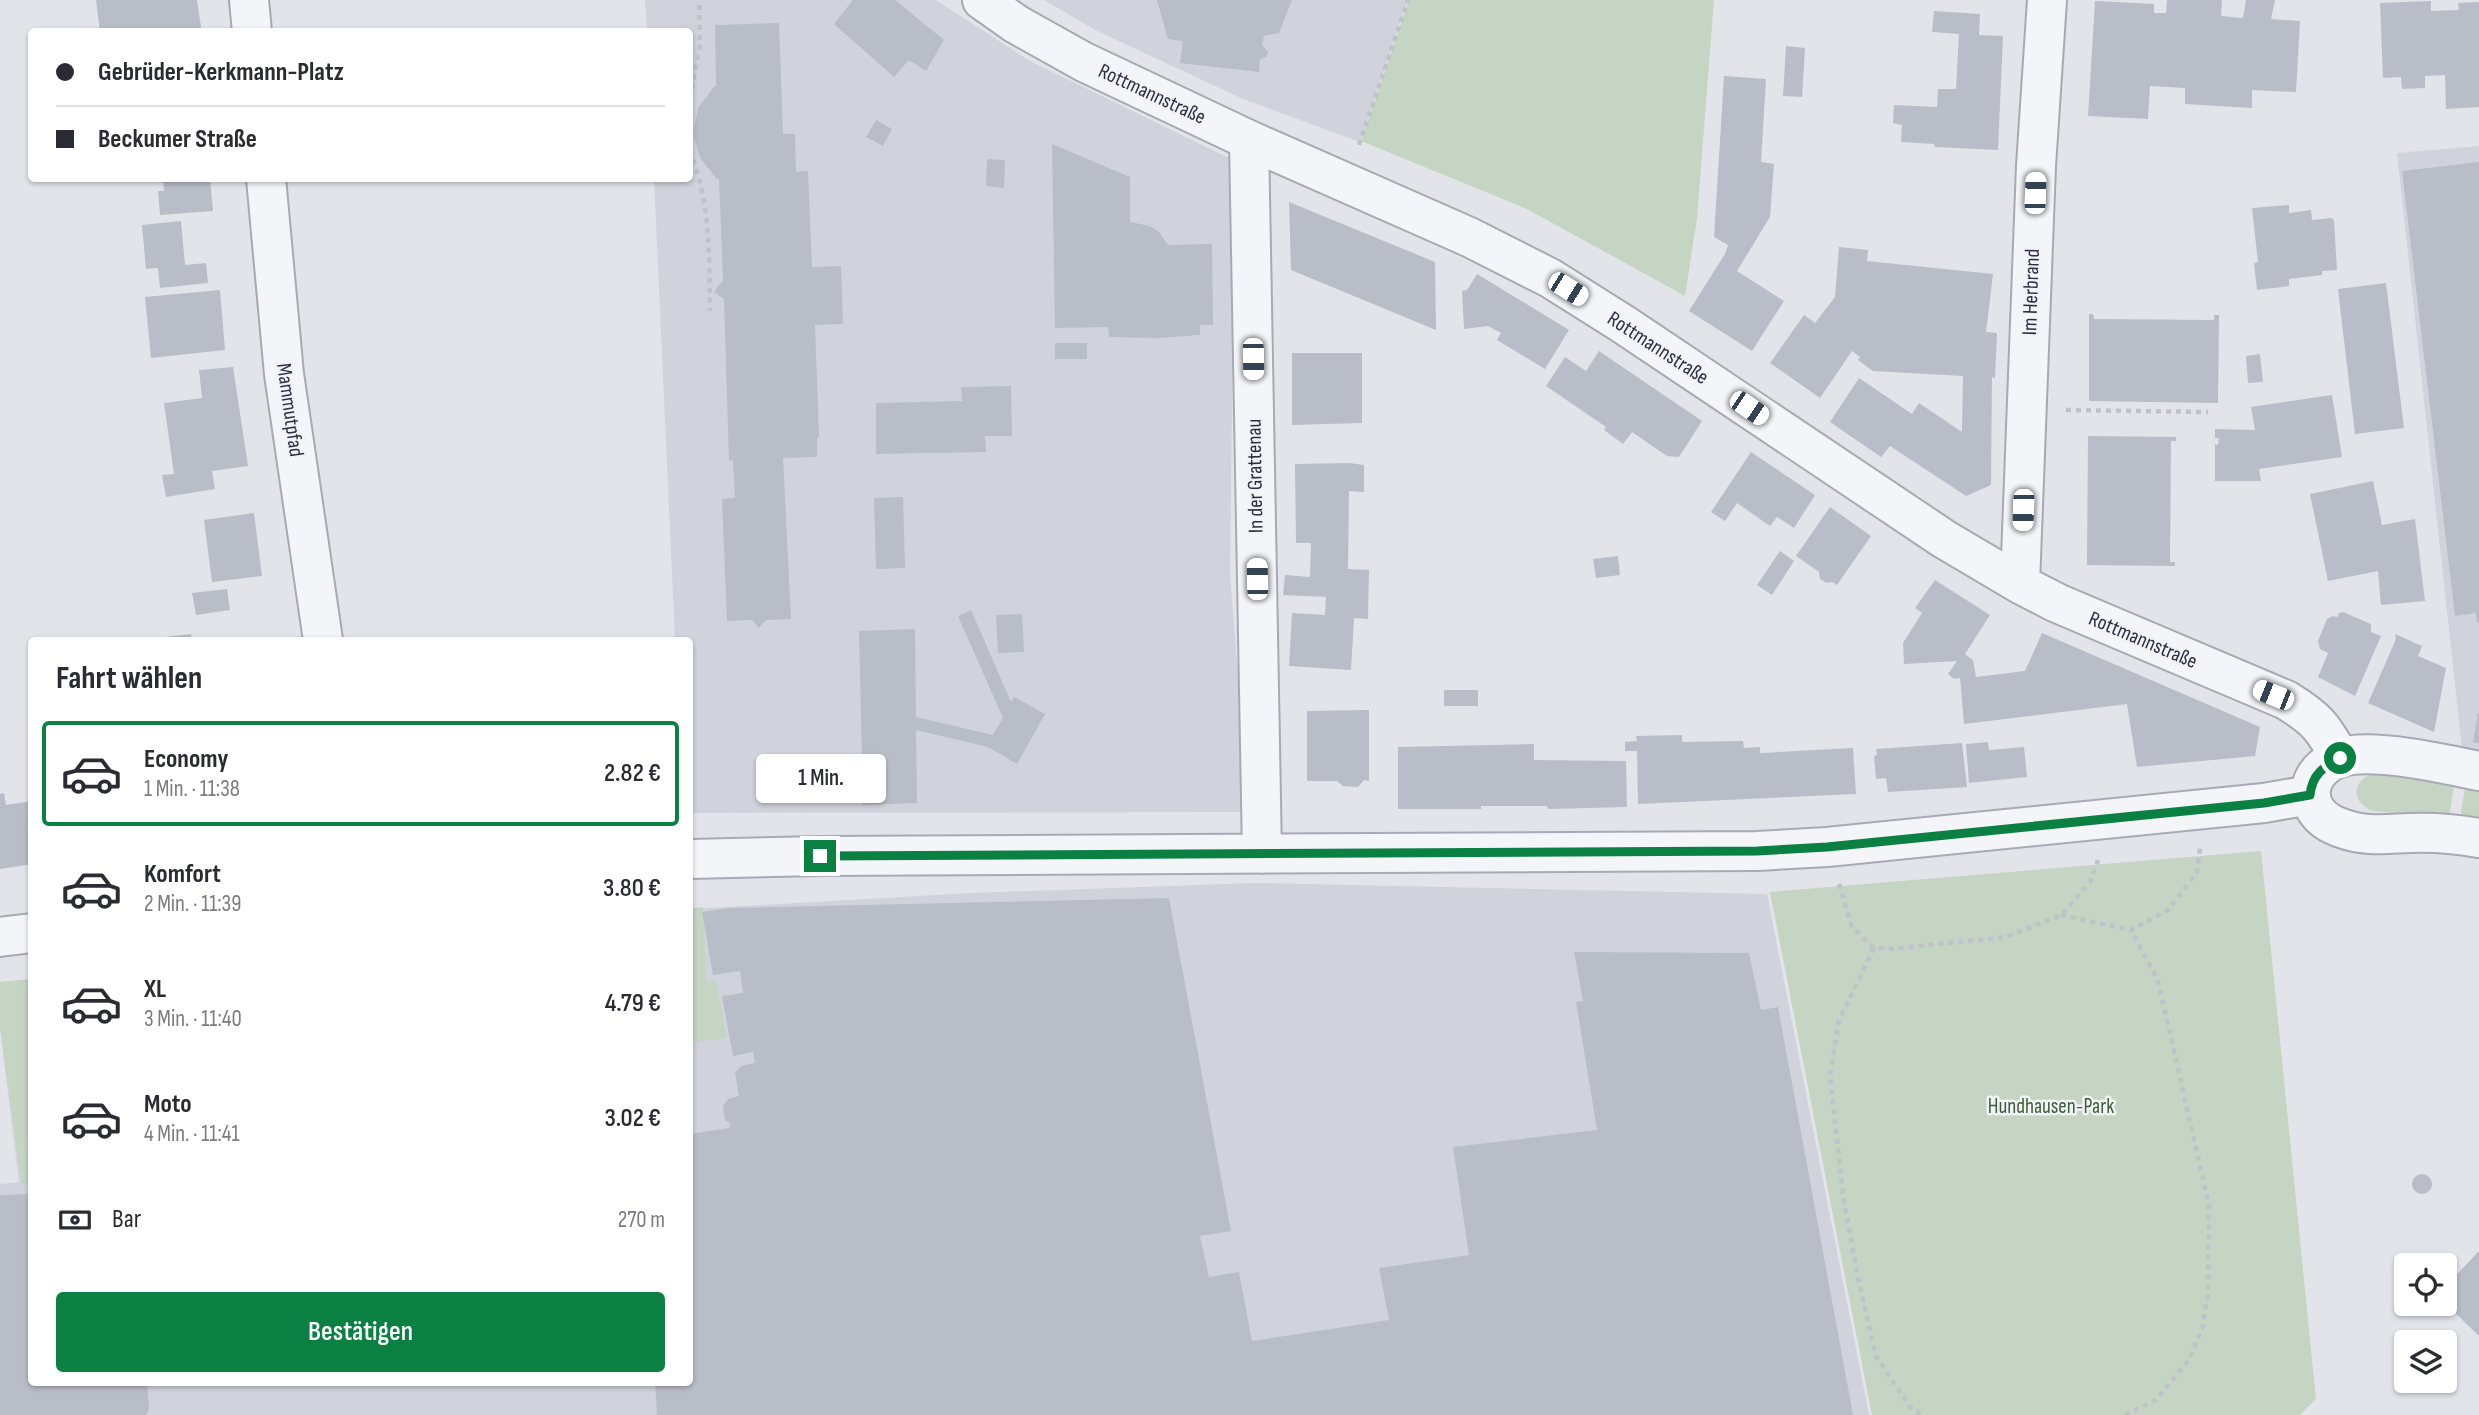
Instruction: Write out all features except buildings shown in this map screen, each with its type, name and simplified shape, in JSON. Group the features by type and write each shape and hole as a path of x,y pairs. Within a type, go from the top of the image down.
{"street":[{"path":"249,0 252,28"},
{"name":"Rottmannstraße","path":"982,0 1016,24 1084,62 1249,140 1469,237 1550,278 1645,338 1944,539 2020,584 2057,603 2286,700 2313,716 2324,729 2340,758"},
{"name":"Im Herbrand","path":"2020,584 2036,166 2047,0"},
{"name":"In der Grattenau","path":"1249,140 1262,853"},
{"name":"Mammutpfad","path":"266,182 284,374 323,637"},
{"path":"2479,771 2389,757 2366,755 2340,758 2320,771 2312,780 2310,795 2314,808 2324,820 2362,835 2452,834 2479,838"},
{"path":"693,859 1743,851 1827,847 2264,803 2310,795"},
{"path":"0,937 28,934"}],"path":[{"path":"693,83 700,45 699,0"},
{"path":"1346,182 1408,0"},
{"path":"693,159 708,217 710,311"},
{"path":"2027,410 2208,412"},
{"path":"2061,915 2131,930 2168,909 2197,872 2205,809"},
{"path":"1827,847 1852,927 1874,948 1891,949 2006,937 2061,915 2090,881 2114,818"},
{"path":"2125,1415 2156,1400 2189,1360 2203,1326 2208,1290 2209,1205 2158,981 2131,930"},
{"path":"1874,948 1839,1020 1830,1076 1843,1195 1876,1356 1910,1407 1921,1415"}],"shaded area":[{"path":"645,0 936,0 1030,61 1235,161 1230,574 1249,812 693,813 693,637 675,637 654,182 693,182 693,28 647,28"},
{"path":"1044,0 1408,0 1360,142 1243,99 1095,30"},
{"path":"2479,146 2479,761 2463,758 2397,153"},
{"path":"1255,883 1767,894 1869,1415 0,1415 0,1184 19,1182 0,1029 0,982 28,979 28,1386 693,1386 693,909 970,893"}],"green space":[{"path":"1409,0 1714,0 1697,218 1685,296 1527,209 1361,141"},
{"path":"2371,774 2455,778 2449,818 2373,811 2366,808 2358,799 2357,788 2364,778"},
{"path":"2466,780 2479,783 2479,821 2460,819"},
{"name":"Hundhausen-Park","path":"2261,851 2316,1399 2300,1415 1872,1415 1770,892"},
{"path":"703,907 706,981 716,980 727,1038 693,1042 693,909"},
{"path":"28,979 28,1182 21,1183 0,1025 0,982"}],"route":[{"path":"820,856 1757,851 1827,847 2264,803 2310,795 2312,780 2331,762 2340,758"}]}
